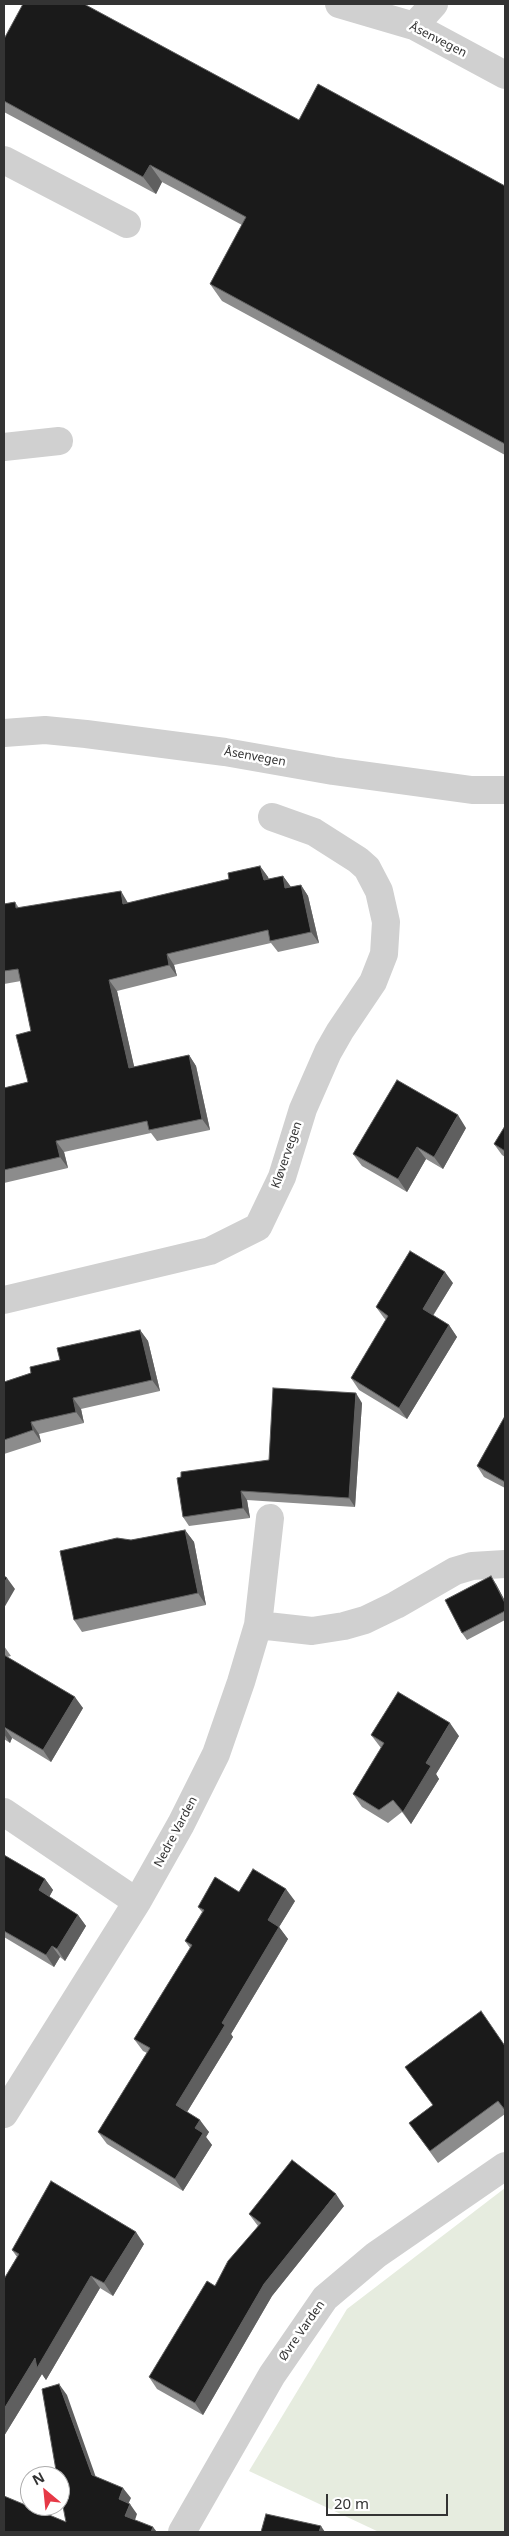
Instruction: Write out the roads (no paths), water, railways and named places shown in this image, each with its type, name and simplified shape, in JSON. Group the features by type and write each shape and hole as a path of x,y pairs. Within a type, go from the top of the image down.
{"street":[{"name":"Åsenvegen","path":"339,4 414,26 505,75"},
{"path":"414,26 434,4"},
{"path":"4,160 127,224"},
{"path":"4,447 59,442"},
{"name":"Åsenvegen","path":"4,732 45,730 86,734 225,752 333,771 472,790 505,790"},
{"name":"Kløvervegen","path":"4,1300 210,1251 258,1227 282,1177 303,1109 328,1052 373,982 384,954 386,922 379,892 367,868 344,849 314,832 272,817"},
{"name":"Nedre Varden","path":"4,2114 137,1902 181,1824 216,1754 242,1682 258,1625 270,1518"},
{"path":"258,1625 312,1631 344,1626 365,1620 396,1605 455,1571 472,1566 505,1564"},
{"path":"4,1812 137,1902"},
{"name":"Øvre Varden","path":"182,2532 272,2375 325,2298 376,2255 505,2166"}]}
